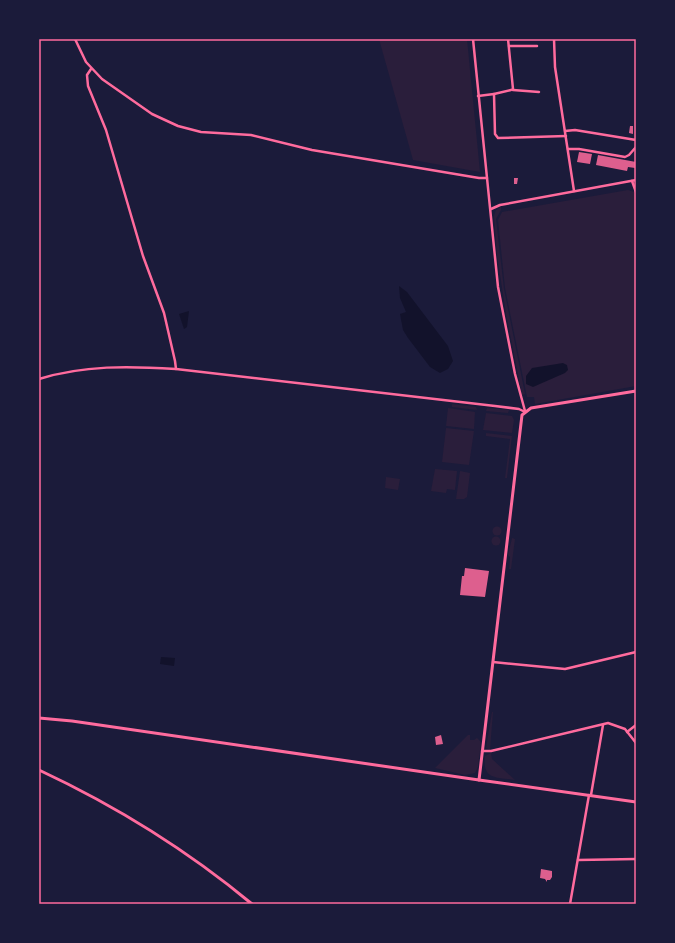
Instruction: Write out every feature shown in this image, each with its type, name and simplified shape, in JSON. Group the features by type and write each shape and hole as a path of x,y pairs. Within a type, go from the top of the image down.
{"main road":[{"path":"479,780 521,420 525,412 531,408 636,391"},
{"path":"39,718 72,721 636,802"},
{"path":"39,770 86,792 145,826 199,862 252,904"}],"street":[{"path":"74,39 81,54 91,68 106,83 152,114 169,123 188,129 206,132 246,134 312,150 479,178 487,178"},
{"path":"472,39 499,293 521,402 525,412"},
{"path":"508,39 513,90"},
{"path":"554,39 555,67 574,191"},
{"path":"509,46 537,46"},
{"path":"91,68 86,75 88,86 109,140 143,256 164,313 176,361 176,369"},
{"path":"478,96 513,90 539,92"},
{"path":"494,94 495,134 498,138 566,136"},
{"path":"565,130 575,130 636,140"},
{"path":"568,149 579,148 625,157 629,155 636,147"},
{"path":"490,209 500,205 634,181 636,192"},
{"path":"39,378 77,370 118,366 176,369 501,407 525,412"},
{"path":"493,662 565,669 636,652"},
{"path":"482,751 491,751 610,723 627,732 636,743"},
{"path":"570,904 603,725"},
{"path":"627,732 636,725"},
{"path":"578,860 636,859"}],"shaded area":[{"path":"379,39 467,39 480,172 413,160"},
{"path":"628,190 634,192 636,198 636,386 535,404 534,397 527,397 505,288 498,220 502,212"},
{"path":"501,207 496,219 504,289 525,394 522,395 506,314 497,255 494,216 496,210"},
{"path":"399,286 407,292 448,346 453,361 448,369 440,373 430,367 403,330 400,314 406,312 400,298"},
{"path":"189,311 187,327 184,329 179,314"},
{"path":"563,363 567,365 568,370 565,373 533,387 526,384 526,376 532,368"},
{"path":"452,404 476,407 477,410 452,407"},
{"path":"448,408 475,412 474,429 446,426"},
{"path":"487,408 509,410 508,413 486,411"},
{"path":"486,413 512,416 514,420 512,433 483,430"},
{"path":"446,428 474,431 469,465 442,462"},
{"path":"486,433 512,436 507,478 505,478 510,439 486,436"},
{"path":"435,469 457,471 455,490 447,489 446,493 431,491"},
{"path":"460,471 470,473 467,497 464,499 456,499"},
{"path":"386,477 400,479 398,490 385,488"},
{"path":"497,526 502,531 497,536 492,531"},
{"path":"494,537 498,537 500,541 498,545 494,545 492,543 492,539"},
{"path":"512,538 515,539 511,569 509,569 510,557 508,555"},
{"path":"161,657 175,658 174,666 160,664"},
{"path":"493,712 490,750 486,748"},
{"path":"468,735 470,735 470,740 477,738 481,742 478,767 475,773 465,775 435,768"},
{"path":"491,753 492,759 515,780 492,776 488,773 485,764 485,756"}],"building":[{"path":"630,126 633,126 633,134 629,133"},
{"path":"579,152 592,154 590,164 577,162"},
{"path":"598,155 636,162 635,168 628,167 627,171 596,165"},
{"path":"514,178 518,178 517,184 514,184"},
{"path":"465,568 489,571 485,597 460,595 462,576 464,576"},
{"path":"441,735 443,744 436,745 435,737"},
{"path":"541,869 552,871 552,877 550,880 547,880 547,882 545,879 540,878"}]}
